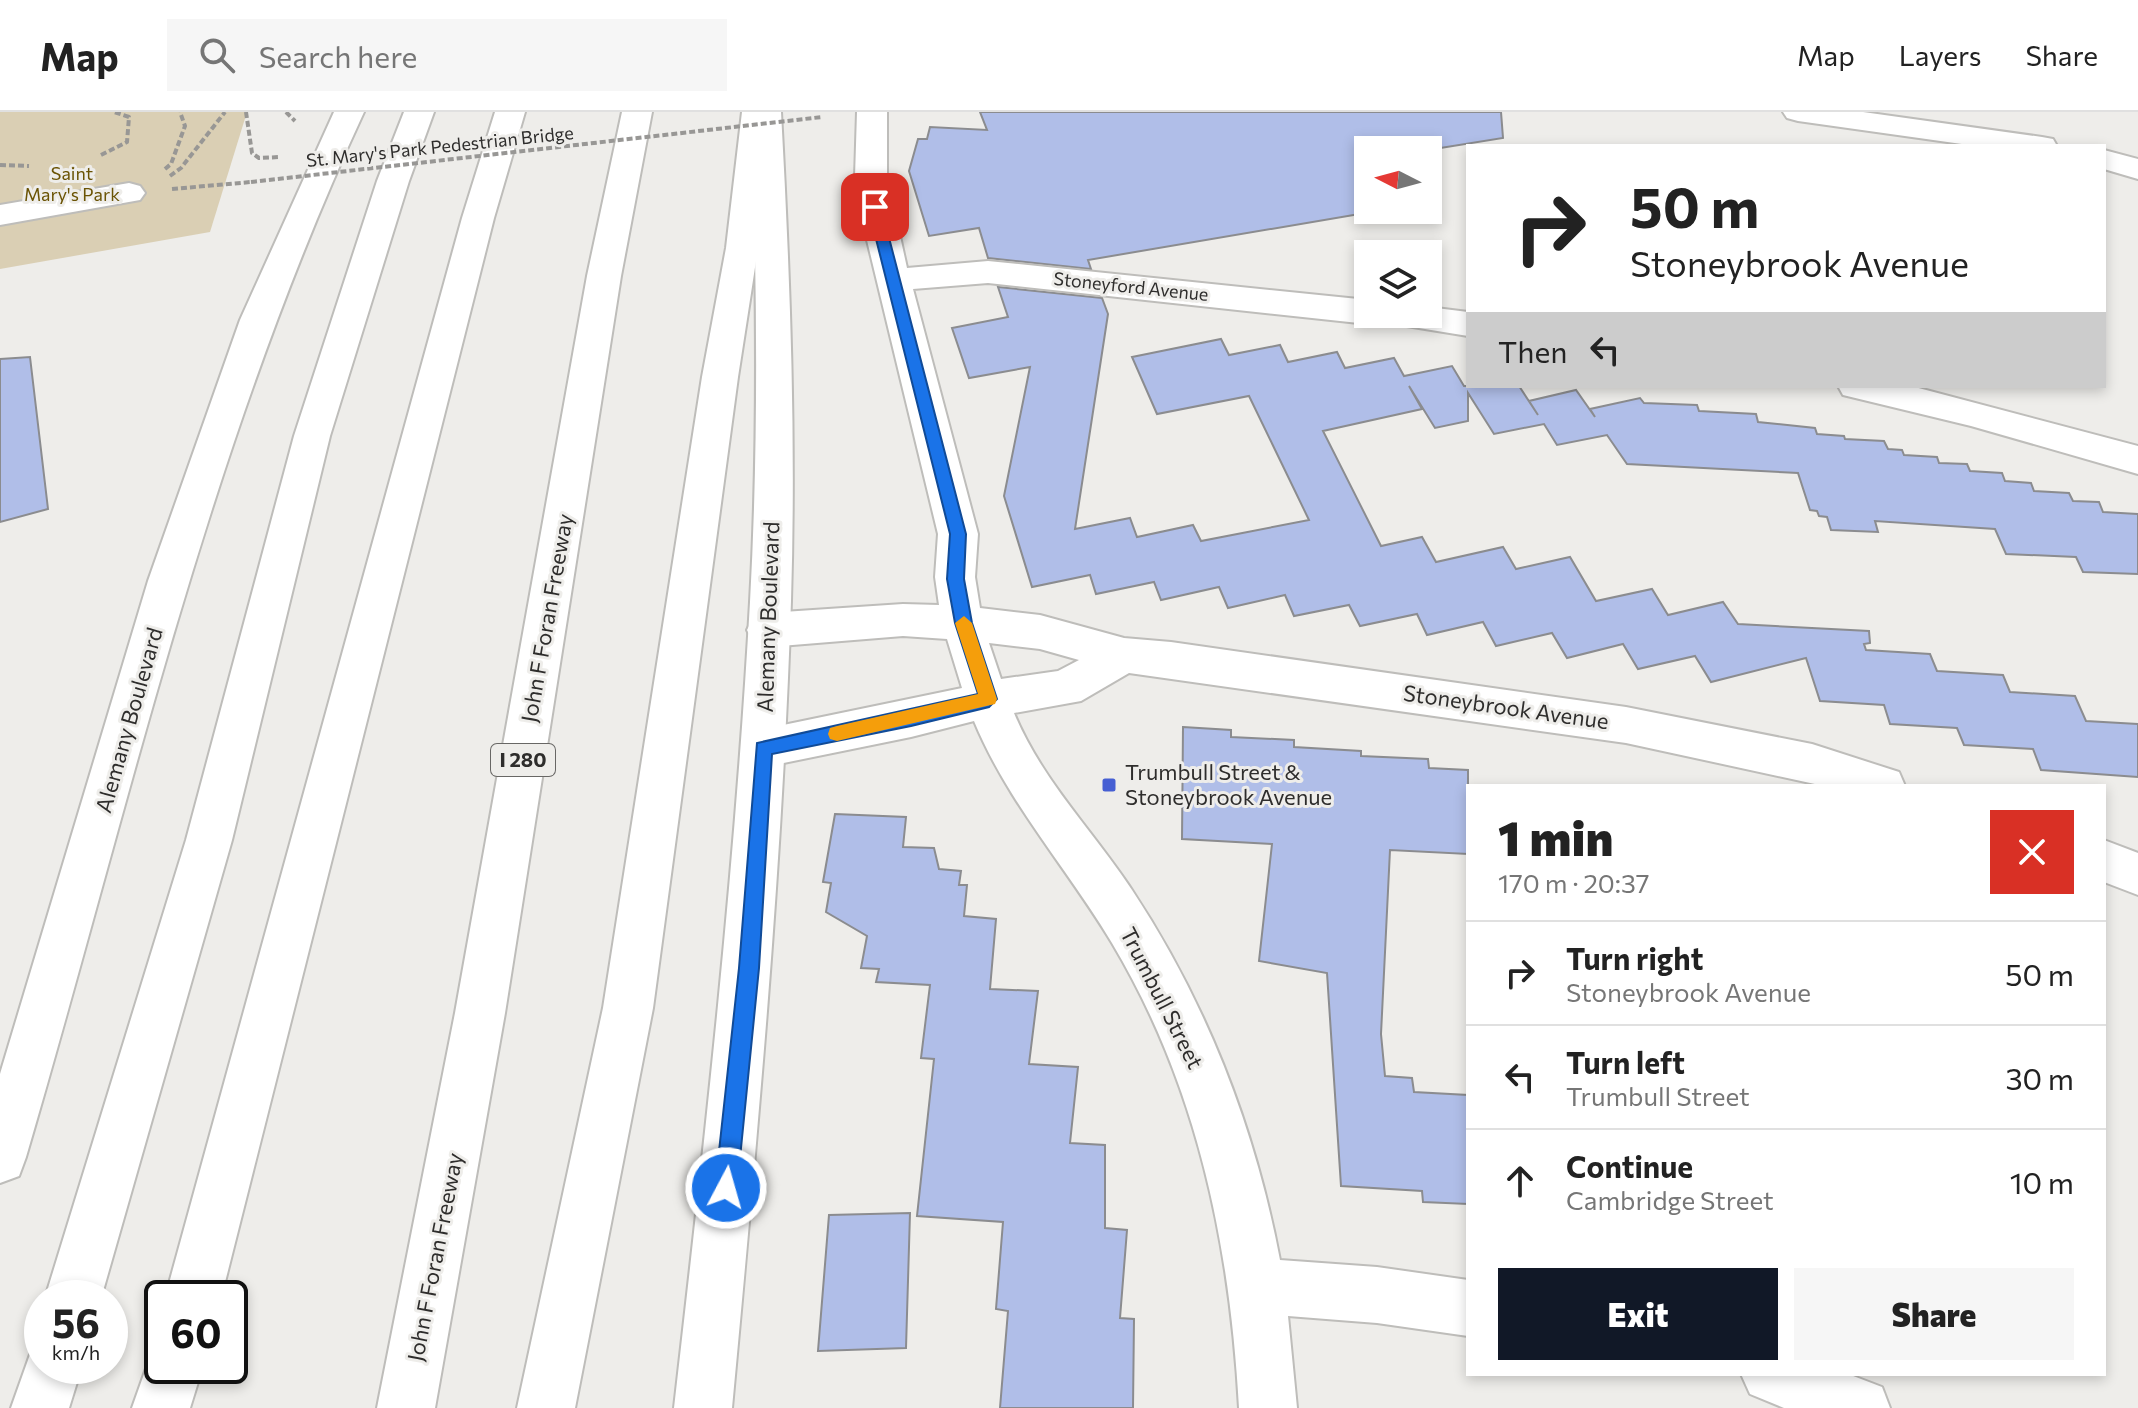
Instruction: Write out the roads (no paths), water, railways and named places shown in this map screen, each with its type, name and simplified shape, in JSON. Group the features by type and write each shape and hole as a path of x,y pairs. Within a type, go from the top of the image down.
{"main road":[{"name":"Alemany Boulevard","path":"0,1157 201,482 270,289 349,112"},
{"path":"78,1280 209,840 312,436 393,181 419,112"},
{"path":"198,1280 270,1019 478,218 510,112"},
{"name":"John F Foran Freeway","path":"406,1408 477,1028 604,276 637,112"},
{"path":"546,1408 628,1008 742,248 757,112"},
{"name":"Alemany Boulevard","path":"703,1408 749,968 764,748 775,448 775,271 766,112"},
{"name":"Trumbull Street","path":"872,112 871,177 875,207 958,534 955,579 964,623 1011,755 1053,821 1088,864 1143,952 1189,1041 1228,1148 1258,1286 1268,1408"},
{"path":"1798,112 2028,144"},
{"path":"2106,160 2138,169"},
{"path":"0,215 129,193"},
{"name":"Stoneyford Avenue","path":"894,280 988,272 1354,311"},
{"path":"1442,321 1466,324"},
{"path":"1865,388 1971,413 2138,460"},
{"name":"Stoneybrook Avenue","path":"768,630 903,620 1040,632 1124,655 1202,663 1626,725 1812,763 1877,784"},
{"path":"764,748 911,719 989,699 1066,688 1124,655"},
{"path":"2106,862 2138,874"},
{"path":"1258,1286 1377,1295 1466,1308"},
{"path":"1775,1376 1861,1408"},
{"path":"40,1408 47,1384"},
{"path":"161,1408 168,1384"}],"place":[{"name":"Trumbull Street & Stoneybrook Avenue","path":"1109,785"}],"park label":[{"name":"Saint Mary's Park","path":"72,184"}]}
